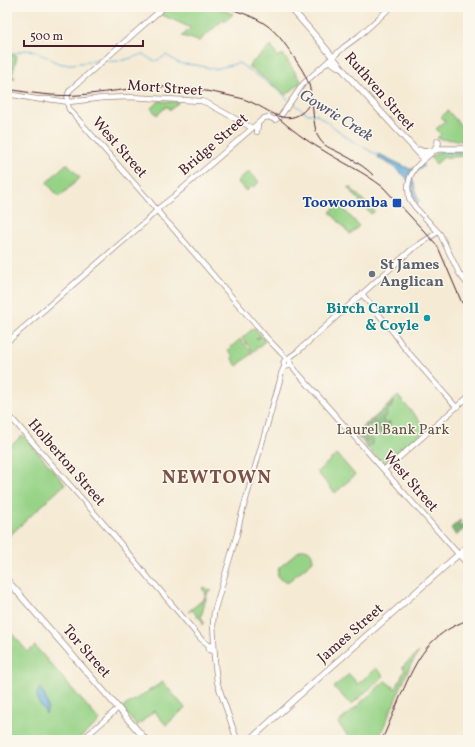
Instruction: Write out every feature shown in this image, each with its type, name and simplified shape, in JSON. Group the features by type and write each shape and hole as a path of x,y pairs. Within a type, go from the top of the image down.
{"highway":[{"name":"Ruthven Street","path":"290,7 318,39 323,42 336,65 349,76 423,159"},
{"name":"Ruthven Street","path":"332,58 424,156 437,144 468,148"},
{"path":"378,116 387,118"},
{"path":"423,159 439,149 468,148"},
{"path":"466,564 459,561 456,556 459,551 467,549"},
{"path":"466,564 464,555 467,549"},
{"name":"James Street","path":"250,740 456,556 467,549"},
{"name":"James Street","path":"254,740 456,556"},
{"name":"Tor Street","path":"7,580 146,740"},
{"path":"115,711 122,712"}],"main road":[{"path":"66,102 69,91 164,7"},
{"name":"Bridge Street","path":"7,342 174,196 254,130 265,117 277,120 288,107 302,85 391,7"},
{"name":"Mort Street","path":"7,94 66,102 130,97 201,101 212,105 254,130"},
{"name":"West Street","path":"66,102 73,113 171,226"},
{"path":"423,159 409,173 407,184 408,196 412,204 441,237 458,273 468,285"},
{"name":"West Street","path":"147,198 280,352 287,363 296,371 443,537 456,556 466,564"},
{"path":"145,221 153,210 153,206"},
{"name":"Bridge Street","path":"145,221 153,217 158,210"},
{"path":"153,217 158,216 166,221"},
{"path":"235,740 216,685 211,647 212,619 281,374 287,363 297,352 363,294 418,242 436,231"},
{"path":"363,294 456,407"},
{"path":"398,335 403,346 430,376"},
{"path":"384,470 468,397"},
{"name":"Holberton Street","path":"7,413 151,579 165,598 211,647"},
{"path":"232,549 232,539 240,520"},
{"path":"215,609 213,618 213,632 217,682 235,740"},
{"path":"213,632 211,647 214,659"},
{"path":"82,740 115,711"}],"green space":[{"path":"168,7 216,7 233,14 227,20 223,20 199,41 182,36 191,28 160,14"},
{"path":"271,46 278,57 283,54 301,81 286,95 248,66"},
{"path":"7,54 17,56 12,76 15,77 14,79 7,75"},
{"path":"159,101 178,103 170,110 167,106 157,115 151,108"},
{"path":"448,111 468,133 468,142 437,138 441,134 436,129 445,121 441,117"},
{"path":"441,151 468,151 468,156 448,157 446,159 446,157 444,157 436,164 430,157"},
{"path":"66,164 68,164 80,178 59,197 47,182"},
{"path":"250,172 259,182 254,187 252,186 246,191 237,181"},
{"path":"349,187 374,212 371,214 349,189"},
{"path":"339,204 359,226 350,234 330,212"},
{"path":"255,328 265,341 253,352 242,338"},
{"path":"240,339 252,353 237,366 232,359 233,356 228,350"},
{"name":"Laurel Bank Park","path":"398,396 427,429 388,463 383,464 356,434"},
{"path":"394,401 391,408 388,409 387,415 383,418 383,421 386,424 389,423 389,421 390,423 386,435 382,430 380,430 384,436 383,437 374,427 369,425 369,422 372,420 375,427 378,426 373,419"},
{"path":"365,424 368,424 362,431 364,434 364,439 367,441 365,435 366,433 372,441 372,445 368,449 364,444 362,435 359,435 360,440 355,435 357,431"},
{"path":"23,435 65,484 7,538 7,449"},
{"path":"337,454 355,475 335,493 317,472"},
{"path":"460,520 459,526 467,522 468,525 456,536 451,528"},
{"path":"304,549 311,553 313,561 289,581 281,580 278,576 279,568 299,551"},
{"path":"205,587 212,591 208,591 201,617 204,622 202,625 203,622 192,610 188,612 204,599 206,593 202,589"},
{"path":"7,628 28,652 35,646 100,721 77,740 7,740"},
{"path":"419,652 410,666 378,740 351,740 338,723 385,681 396,689 405,669 402,667"},
{"path":"376,668 384,676 351,705 334,687 349,674 358,684"},
{"path":"163,682 185,708 166,725 154,711 137,726 122,709 123,707"}],"water":[{"path":"379,154 410,169 422,164 424,166 416,171 408,172 412,177 419,202 416,203 405,176 393,166 378,158"},
{"path":"40,688 47,704 46,714 37,698 38,690"}],"waterway":[{"name":"Gowrie Creek","path":"7,52 16,53 25,50 37,51 41,55 62,64 100,60"},
{"name":"Gowrie Creek","path":"106,61 120,61 143,54 154,60 166,55 182,64 215,69 239,63 279,91 290,101"},
{"name":"Gowrie Creek","path":"292,103 308,114 316,114 351,140 379,156"},
{"path":"439,152 468,153"}],"railway":[{"path":"7,89 43,94 70,95 145,88 185,88 240,98 283,117 294,117 300,114 306,109 311,97 309,84 303,71 287,47 279,36 262,22 249,15 226,7"},
{"path":"312,97 313,116 317,134 321,142 327,147 358,163 373,175"},
{"path":"276,116 309,142 383,187 437,245 462,303"},
{"path":"382,740 407,682 426,649 443,632 468,620"}],"place":[{"name":"Toowoomba","path":"397,203"},
{"name":"St James Anglican","path":"372,274"},
{"name":"Birch Carroll & Coyle","path":"427,318"}],"district":[{"name":"NEWTOWN","path":"217,478"}]}
